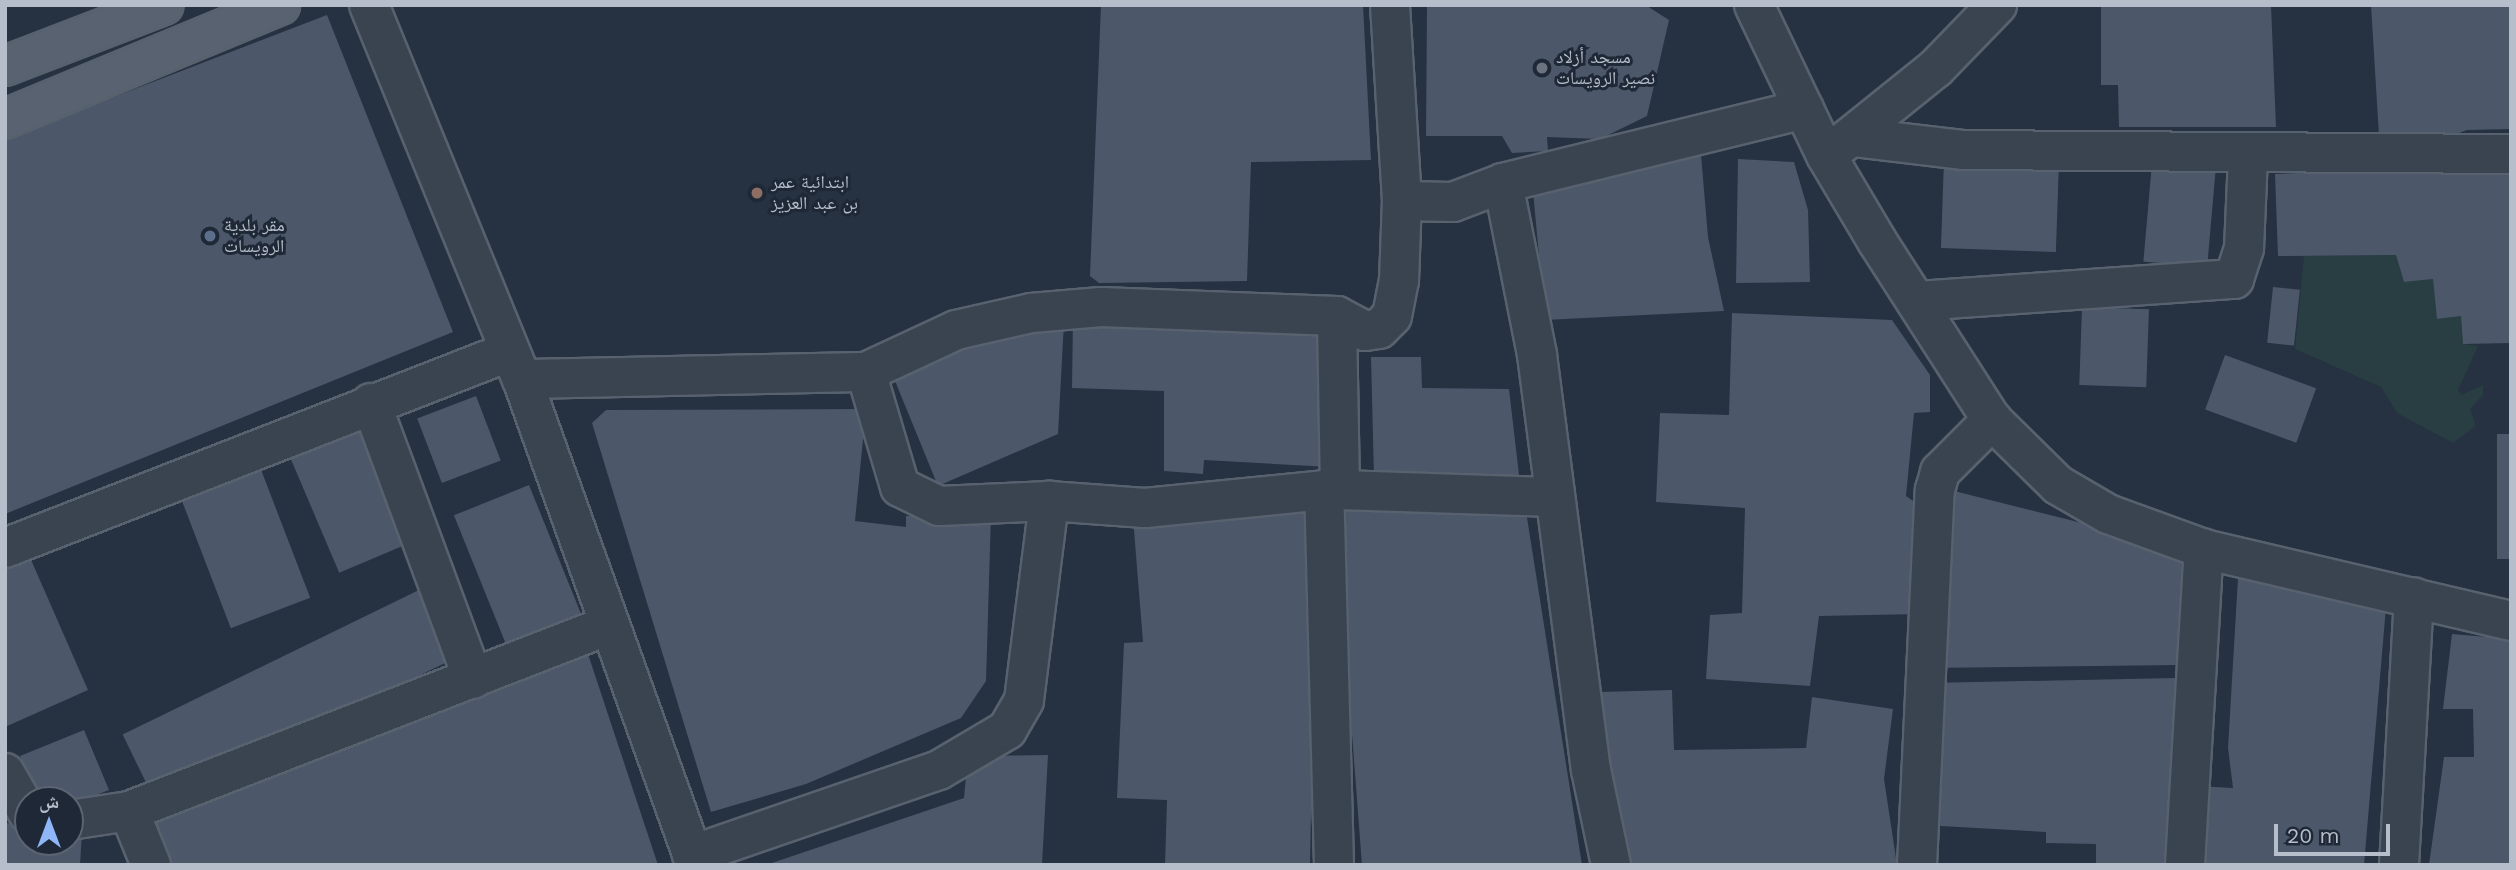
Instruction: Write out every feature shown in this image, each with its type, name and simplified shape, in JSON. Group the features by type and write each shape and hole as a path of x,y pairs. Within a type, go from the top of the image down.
{"main road":[{"path":"5,66 164,5"},
{"path":"5,119 279,5"}],"street":[{"path":"369,5 515,365 694,860 939,770 1007,730 1024,700 1049,501"},
{"path":"5,548 371,403 515,365 866,373 956,330 1031,313 1129,306 1337,316 1365,331 1389,323 1399,281 1402,201 1390,5"},
{"path":"1754,5 1804,109 1840,146 1918,300 1992,420 2058,485 2108,514 2204,549 2511,621"},
{"path":"1840,146 1936,68 1997,5"},
{"path":"1402,201 1453,202 1503,183 1804,109"},
{"path":"1840,146 2248,156 2511,154"},
{"path":"1918,300 2234,279 2244,248 2248,156"},
{"path":"1503,183 1537,355 1591,770 1611,865"},
{"path":"1335,865 1332,490 1337,316"},
{"path":"866,373 900,487 939,506 1049,501 1145,508 1332,490 1555,497"},
{"path":"371,403 473,679"},
{"path":"1917,865 1934,490 1940,472 1992,420"},
{"path":"2185,865 2204,549"},
{"path":"2399,865 2414,597"},
{"path":"84,818 130,811 609,625"},
{"path":"5,773 14,789"},
{"path":"130,811 150,865"}],"green space":[{"path":"2396,255 2404,282 2433,279 2438,319 2461,316 2463,344 2478,346 2458,390 2462,395 2483,385 2483,395 2470,409 2476,426 2453,443 2397,413 2381,387 2295,349 2304,256"}],"building":[{"path":"1101,5 1363,5 1371,160 1251,162 1247,281 1099,283 1090,276"},
{"name":"مسجد أزلاد نصير الرويسات","path":"1427,5 1647,6 1669,20 1647,116 1600,139 1547,137 1548,151 1512,153 1502,136 1426,136"},
{"path":"2101,5 2271,5 2276,127 2119,127 2118,85 2101,85"},
{"path":"2371,5 2511,5 2511,129 2467,130 2433,143 2379,136"},
{"name":"مقر بلدية الرويسات","path":"327,15 453,332 5,514 5,139"},
{"path":"1700,143 1708,237 1724,311 1545,320 1533,191 1552,191"},
{"path":"1738,159 1794,162 1808,210 1810,282 1736,283"},
{"path":"1944,160 2059,164 2056,252 1941,248"},
{"path":"2152,163 2216,169 2207,267 2143,262"},
{"path":"2511,165 2511,343 2463,344 2461,316 2437,319 2433,279 2404,282 2396,255 2278,256 2275,174"},
{"path":"2273,287 2300,290 2294,346 2267,343"},
{"path":"2082,307 2149,309 2146,387 2079,385"},
{"path":"1732,313 1892,320 1930,375 1930,412 1914,413 1906,496 1926,510 1919,614 1819,616 1810,686 1706,679 1710,615 1742,613 1745,508 1656,502 1660,413 1729,415"},
{"path":"1073,317 1327,326 1330,467 1204,460 1203,474 1164,471 1164,391 1072,388"},
{"path":"1039,319 1064,322 1058,434 938,486 893,376"},
{"path":"2225,355 2316,388 2296,443 2205,410"},
{"path":"1371,357 1421,357 1422,388 1509,389 1521,492 1374,478"},
{"path":"476,396 501,460 442,483 417,419"},
{"path":"866,409 855,521 906,527 906,516 991,515 986,681 961,718 806,784 711,812 592,423 606,410"},
{"path":"353,416 407,544 339,573 285,445"},
{"path":"2497,434 2511,434 2511,559 2497,559"},
{"path":"255,454 310,598 231,628 176,484"},
{"path":"529,485 581,613 506,643 454,515"},
{"path":"1946,489 2182,548 2179,665 1927,668"},
{"path":"1334,497 1525,505 1582,865 1362,865"},
{"path":"1317,501 1310,865 1165,865 1167,800 1117,798 1124,643 1143,642 1133,518"},
{"path":"25,546 88,690 5,727 5,555"},
{"path":"2238,578 2386,607 2364,865 2191,865 2196,786 2233,788 2228,748"},
{"path":"421,589 455,658 156,804 123,735"},
{"path":"2452,634 2511,639 2511,865 2429,865 2444,757 2474,757 2473,709 2443,709"},
{"path":"583,639 658,865 169,865 147,810"},
{"path":"2176,678 2173,865 2096,865 2096,844 2046,843 2046,832 1923,825 1928,683"},
{"path":"1672,690 1674,750 1806,748 1812,697 1893,709 1884,779 1897,865 1629,865 1599,751 1600,692"},
{"path":"84,730 109,790 84,800 84,786 34,786 20,756"},
{"path":"1048,755 1042,865 766,865 964,798 968,756"},
{"path":"5,823 14,824 14,856 81,856 80,865 5,865"}],"place":[{"name":"مسجد أزلاد نصير الرويسات","path":"1542,68"},
{"name":"ابتدائية عمر بن عبد العزيز","path":"757,193"},
{"name":"مقر بلدية الرويسات","path":"210,236"}]}
